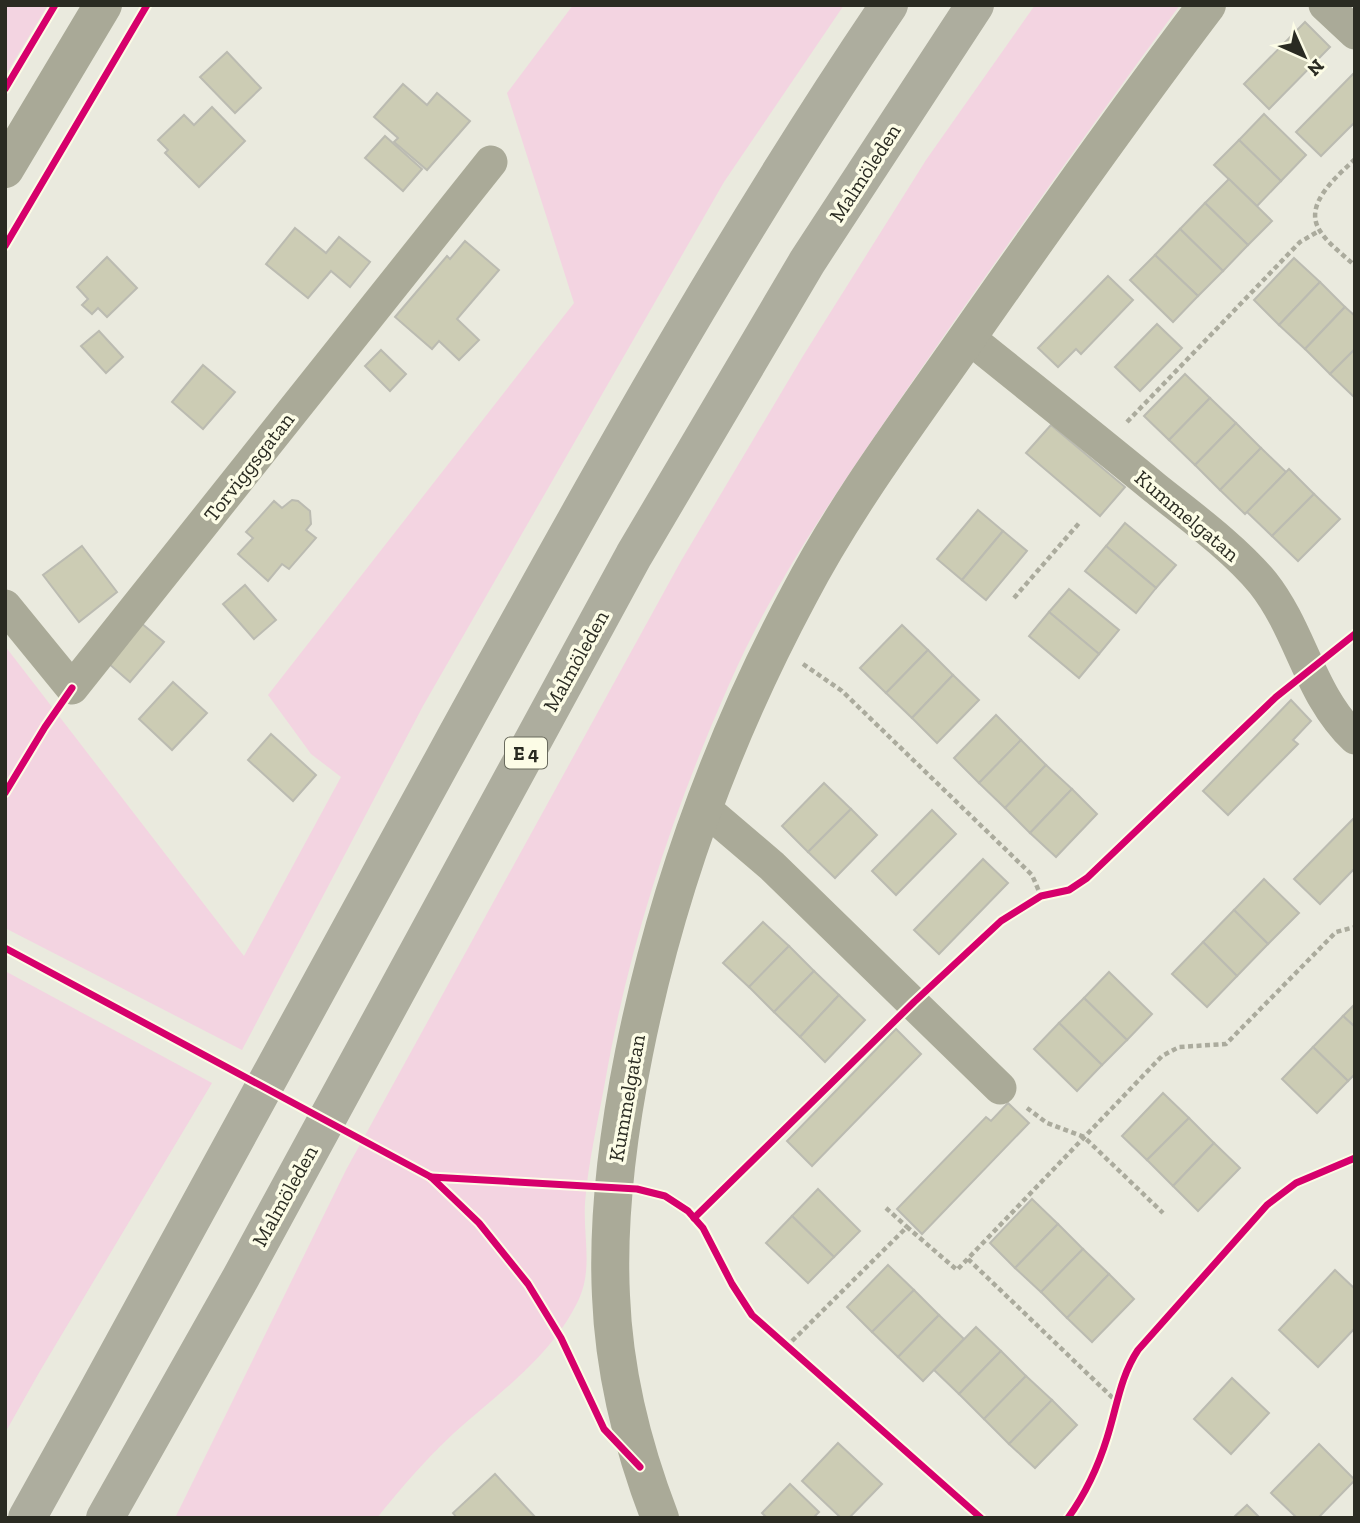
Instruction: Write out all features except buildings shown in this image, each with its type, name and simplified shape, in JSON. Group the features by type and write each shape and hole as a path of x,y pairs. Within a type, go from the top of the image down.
{"highway":[{"path":"27,1518 183,1238 569,530 750,220 834,85 889,5"},
{"name":"Malmöleden","path":"106,1518 240,1279 634,555 807,262 975,5"}],"main road":[{"path":"5,169 103,5"}],"street":[{"name":"Kummelgatan","path":"660,1518 640,1467 616,1353 611,1296 615,1166 646,996 662,933 704,808 738,722 774,644 800,592 854,500 1207,5"},
{"path":"1325,5 1355,33"},
{"name":"Torviggsgatan","path":"5,606 72,688 491,162"},
{"name":"Kummelgatan","path":"968,337 1216,537 1263,583 1288,626 1323,698 1340,724 1355,738"},
{"path":"704,808 772,866 1000,1088"}],"path":[{"path":"1355,159 1321,195 1315,217 1319,230 1355,266"},
{"path":"1104,446 1300,242 1319,230"},
{"path":"1014,598 1080,522"},
{"path":"774,644 842,691 1032,875 1041,896"},
{"path":"886,1208 957,1270 1162,1056 1179,1047 1226,1044 1336,932 1354,928"},
{"path":"1000,1088 1047,1123 1084,1138 1163,1213"},
{"path":"786,1347 906,1227"},
{"path":"968,1259 1117,1402"}],"shaded area":[{"path":"5,5 48,5 5,76"},
{"path":"573,5 844,5 724,182 423,706 242,1050 5,928 5,646 244,956 341,777 311,754 268,695 574,303 507,93"},
{"path":"1035,5 1180,5 1012,238 863,453 790,567 747,646 708,735 671,832 626,980 591,1157 585,1203 586,1276 579,1299 568,1319 540,1356 454,1433 414,1474 377,1518 175,1518 346,1170 681,561 803,356 926,160"},
{"path":"5,971 212,1083 5,1433"}],"cycle path":[{"path":"5,89 55,5"},
{"path":"5,246 147,5"},
{"path":"694,1218 914,1002 1001,921 1041,896 1069,890 1087,878 1276,697 1355,634"},
{"path":"5,793 72,688"},
{"path":"5,948 431,1177 479,1223 528,1284 561,1338 604,1429 640,1467"},
{"path":"1068,1518 1095,1469 1123,1382 1138,1350 1267,1205 1296,1183 1355,1158"},
{"path":"431,1177 637,1189 665,1196 688,1211 703,1228 732,1284 752,1315 981,1518"}]}
